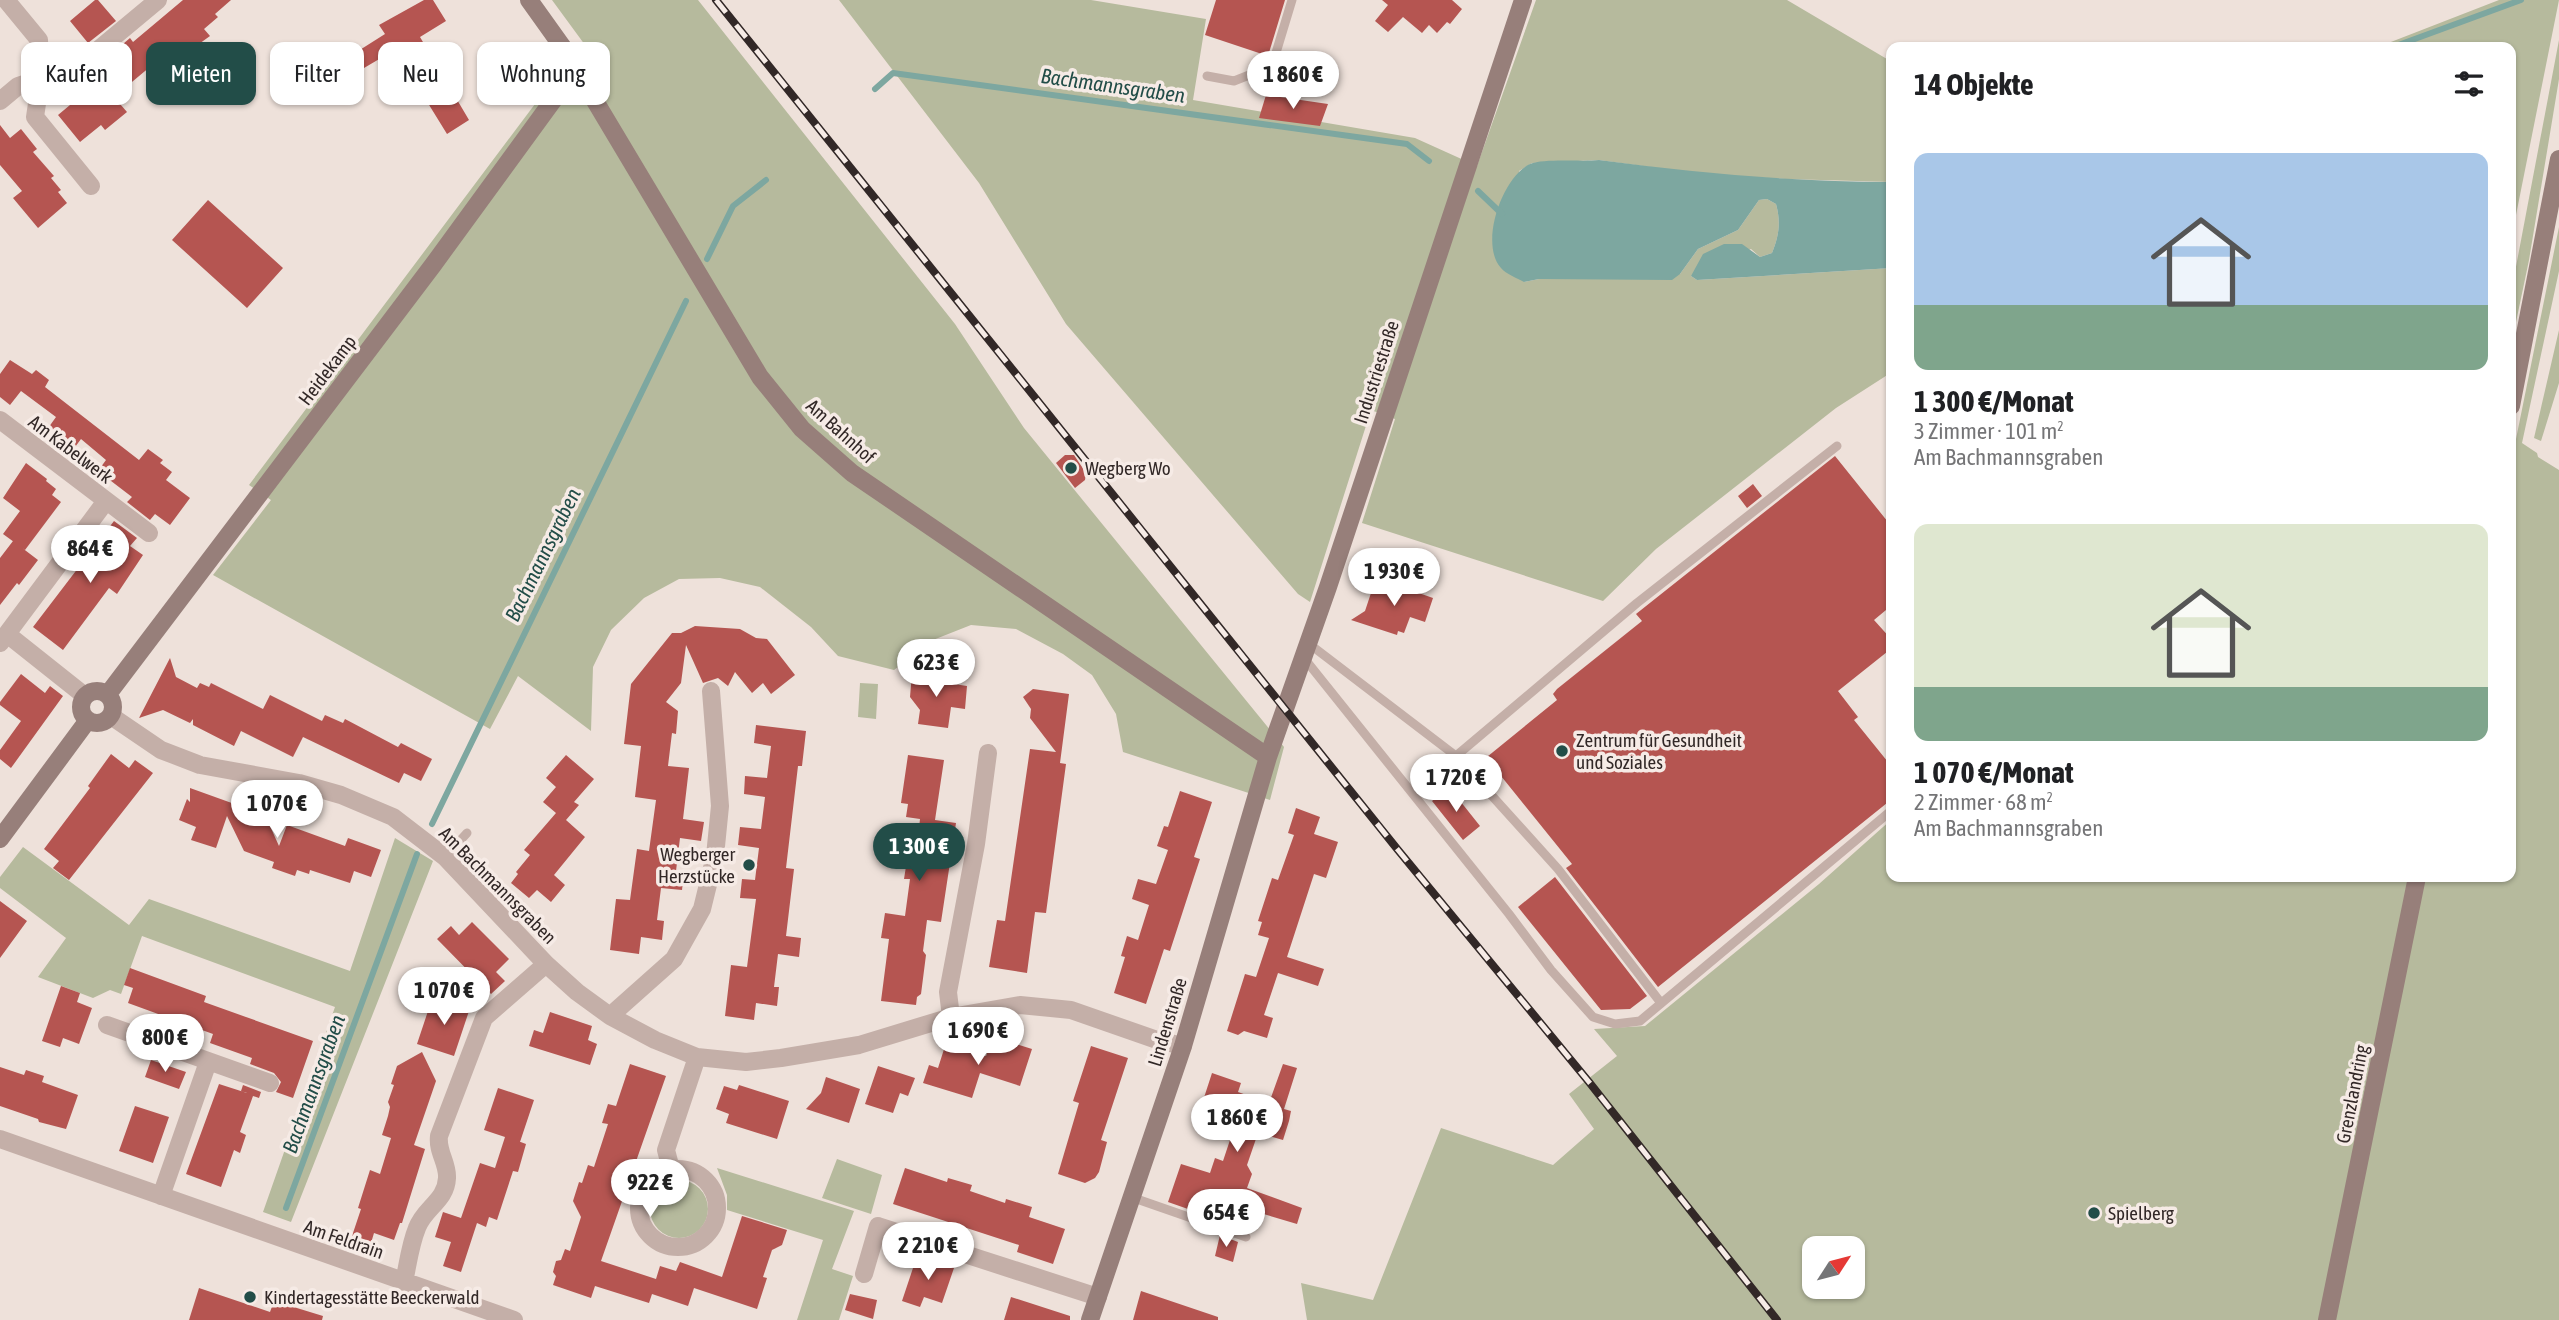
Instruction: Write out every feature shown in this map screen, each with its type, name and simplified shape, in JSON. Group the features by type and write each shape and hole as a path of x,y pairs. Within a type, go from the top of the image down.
{"street":[{"path":"6,0 39,42"},
{"path":"108,42 158,0"},
{"name":"Am Bahnhof","path":"529,0 558,42"},
{"name":"Industriestraße","path":"1268,757 1328,587 1523,0"},
{"path":"0,101 21,85"},
{"path":"37,105 35,117 91,186"},
{"name":"Heidekamp","path":"108,694 433,265 550,105"},
{"name":"Am Bahnhof","path":"598,105 760,377 802,429 852,472 1268,757"},
{"path":"2516,380 2559,159"},
{"name":"Am Kabelwerk","path":"3,430 149,533"},
{"name":"Am Kabelwerk","path":"85,696 3,639 106,502"},
{"path":"94,690 108,694 114,706 111,716 103,722 88,720 81,710 85,696 94,690"},
{"path":"610,1016 674,959 702,909 715,856 720,806 711,691"},
{"name":"Am Bachmannsgraben","path":"111,716 161,750 200,765 299,783 341,795 393,817 445,857 546,964 577,992 610,1016 655,1040 697,1057 746,1062 781,1058 859,1045 951,1017 1020,1005 1072,1010 1157,1040 1183,1046"},
{"path":"0,839 88,720"},
{"path":"951,1017 948,992 976,844 988,752"},
{"name":"Lindenstraße","path":"1090,1320 1183,1046 1268,757"},
{"name":"Grenzlandring","path":"2327,1320 2416,882"},
{"name":"Am Bachmannsgraben","path":"404,1282 416,1228 443,1196 447,1178 438,1147 439,1136 484,1018 546,964"},
{"path":"107,1025 270,1083"},
{"path":"671,1169 666,1150 697,1057"},
{"path":"162,1196 208,1062"},
{"name":"Am Feldrain","path":"0,1139 404,1282 490,1316 514,1320"},
{"path":"671,1169 699,1175 712,1189 716,1199 718,1210 711,1231 694,1245 672,1247 662,1244 653,1238 641,1220 640,1198 645,1188 652,1179 671,1169"},
{"path":"864,1274 878,1226 1098,1297"}],"lane":[{"path":"1207,76 1234,82 1272,66 1292,0"},
{"path":"1456,756 1637,603 1837,446"},
{"path":"1305,650 1456,756 1558,869 1661,1003"},
{"path":"1305,650 1551,970 1593,1017 1615,1024 1640,1021 1886,815"},
{"path":"445,857 467,834"},
{"path":"1131,1197 1246,1237"}],"green space":[{"path":"552,0 698,0 955,324 1024,428 1284,747 1270,800 1123,752 1116,714 1092,675 1063,654 1016,629 971,625 933,640 894,670 838,656 811,627 760,587 720,578 679,579 644,598 611,630 593,667 591,731 518,676 490,729 213,575 271,500 249,485 534,105 610,105 610,42 583,42"},
{"path":"839,0 1091,0 1206,19 1193,100 1415,138 1477,166 1536,0 1787,0 1886,58 1886,182 1701,174 1599,160 1532,163 1519,171 1524,282 1539,279 1680,274 1698,249 1738,230 1759,200 1767,199 1776,204 1779,223 1772,253 1760,257 1751,249 1691,276 1697,280 1886,268 1886,376 1836,408 1656,549 1603,601 1362,523 1395,419 1371,410 1310,602 1298,594 1066,324 979,183"},
{"path":"2499,0 2559,0 2516,215 2516,42 2391,42"},
{"path":"2559,40 2559,79 2516,322 2516,267"},
{"path":"2559,227 2559,271 2522,443 2559,470 2559,1320 1307,1320 1301,1283 1373,1300 1441,1128 1553,1165 1594,1129 1569,1094 1617,1056 1594,1029 1645,1026 1819,884 1886,824 1886,882 2516,882 2516,439"},
{"path":"2559,330 2559,383 2541,441 2534,438"},
{"path":"860,683 878,684 876,719 858,717"},
{"path":"395,838 433,861 291,1222 263,1212 335,1007 142,936 121,994 110,990 93,998 38,977 66,938 0,888 0,877 23,847 129,925 149,899 350,971"},
{"path":"837,1159 882,1175 871,1214 822,1198"},
{"path":"717,1168 854,1211 832,1269 853,1276 839,1320 797,1320 823,1240 727,1210 727,1195"},
{"path":"673,1180 685,1180 700,1188 708,1203 708,1215 700,1230 685,1238 673,1238 658,1230 650,1215 650,1203 658,1188"}],"water":[{"path":"1599,160 1745,176 1886,182 1886,268 1697,280 1691,276 1703,254 1724,244 1742,244 1760,257 1772,253 1779,223 1776,204 1767,199 1759,200 1738,230 1698,249 1680,274 1672,280 1539,279 1524,282 1501,268 1492,243 1493,228 1503,196 1520,171 1536,162"}],"building":[{"path":"98,0 116,21 87,42 70,21"},
{"path":"183,0 231,0 215,14 218,17 204,29 210,36 202,42 146,42 146,70 132,82 132,42 125,42 130,38 133,42"},
{"path":"424,0 433,0 446,21 420,37 423,42 378,42 378,60 364,68 364,47 385,34 379,25"},
{"path":"1216,0 1285,0 1268,56 1205,35"},
{"path":"1382,0 1452,0 1462,9 1450,24 1447,22 1437,33 1429,25 1422,33 1403,17 1388,32 1375,21 1388,5"},
{"path":"1266,95 1328,104 1320,126 1259,118"},
{"path":"70,105 121,105 127,112 105,130 101,125 80,142 58,115"},
{"path":"429,105 460,105 469,120 447,134"},
{"path":"0,125 10,138 21,129 37,149 33,152 54,176 51,178 67,203 38,228 13,198 22,191 0,165"},
{"path":"208,200 283,268 247,308 172,240"},
{"path":"10,360 32,374 36,370 49,380 45,387 139,460 148,449 163,460 160,463 172,472 166,480 190,498 170,525 155,514 150,520 127,502 132,497 98,471 106,460 81,439 72,451 46,431 56,417 21,391 10,405 0,397 0,374"},
{"name":"Wegberg Wo","path":"1065,455 1074,455 1086,473 1085,480 1075,488 1056,463"},
{"path":"1835,456 1886,520 1886,610 1874,620 1886,633 1886,653 1838,691 1858,717 1854,720 1886,760 1886,804 1658,987 1566,868 1572,864 1497,771 1492,775 1482,761 1557,700 1553,694 1557,689 1642,621 1636,614"},
{"path":"26,463 56,489 52,495 61,502 25,550 3,534 20,511 3,498"},
{"path":"1753,484 1762,496 1747,508 1738,496"},
{"path":"114,521 137,538 130,546 143,555 117,594 109,588 63,650 33,627"},
{"path":"13,541 38,560 0,605 0,558"},
{"path":"1376,578 1433,598 1425,622 1410,617 1404,633 1398,631 1397,635 1351,620 1365,611"},
{"path":"695,626 740,629 756,638 767,639 795,675 771,694 763,683 752,693 735,672 728,686 718,678 703,683 686,645 681,683 666,702 678,711 676,734 672,733 668,766 689,768 683,819 704,822 701,841 680,838 676,871 684,872 682,890 661,888 657,920 664,921 662,940 641,937 639,954 610,950 616,899 630,900 637,849 649,851 656,800 635,797 641,746 624,744 631,684 672,633 681,633"},
{"path":"170,658 176,677 197,688 200,683 209,687 211,683 263,709 270,695 322,721 325,715 343,723 345,719 398,747 401,743 432,759 421,781 404,773 399,783 303,737 293,757 241,731 234,746 193,725 193,719 190,723 163,710 139,718"},
{"path":"912,673 934,675 934,681 967,686 965,709 951,707 948,728 918,724 920,710 910,697"},
{"path":"21,674 45,693 50,686 63,696 11,768 0,759 0,750 21,721 0,705 0,702"},
{"path":"1033,689 1069,694 1060,763 1066,764 1046,913 1035,912 1027,973 989,967 997,920 1005,921 1030,749 1056,752 1030,718 1031,709 1023,697"},
{"path":"756,725 806,731 802,766 798,766 786,868 794,869 786,936 801,938 799,957 778,954 774,987 779,987 777,1006 756,1003 754,1020 725,1016 731,965 747,967 756,899 740,898 742,879 755,880 759,848 738,845 740,827 761,829 765,797 744,794 745,776 767,778 771,746 754,743"},
{"path":"111,754 129,768 135,760 153,773 69,880 53,868 59,861 44,849 90,788 88,786"},
{"path":"566,755 594,779 574,802 579,805 566,820 585,837 554,875 565,885 551,902 537,890 529,898 511,883 530,855 524,850 556,813 543,802 556,787 546,778"},
{"path":"908,755 944,760 935,820 956,823 941,922 927,920 921,994 917,997 916,1005 881,1001 889,939 881,938 885,913 905,916 910,879 904,879 908,854 916,856 920,819 906,817 908,804 901,803"},
{"path":"1449,787 1480,826 1463,840 1432,801"},
{"path":"190,788 265,815 279,846 287,825 345,846 348,838 381,850 371,877 354,871 350,883 310,870 309,874 297,870 295,876 272,868 274,862 244,851 227,816 216,848 191,840 196,827 179,820 187,799 190,802"},
{"path":"1180,791 1212,802 1194,857 1200,859 1170,951 1164,949 1146,1004 1114,993 1125,957 1121,956 1127,936 1138,940 1149,905 1132,899 1138,879 1156,884 1168,850 1157,846 1164,826 1168,827"},
{"path":"1296,808 1320,817 1314,834 1338,842 1326,878 1314,874 1287,957 1324,969 1318,986 1278,973 1264,1015 1273,1018 1267,1038 1244,1031 1238,1035 1227,1031 1245,974 1256,977 1269,938 1258,935 1262,922 1258,921 1272,878 1278,880 1294,835 1288,833"},
{"path":"1555,877 1647,996 1630,1009 1601,1010 1518,907"},
{"path":"0,901 27,921 0,958"},
{"path":"472,922 509,959 496,972 505,981 491,994 437,939 451,926 459,935"},
{"path":"130,968 206,996 204,1002 313,1041 293,1098 276,1092 281,1082 274,1073 250,1064 252,1058 210,1043 213,1034 128,1003 133,988 124,985"},
{"path":"61,986 80,993 77,1002 92,1008 79,1044 63,1038 60,1047 42,1041"},
{"path":"442,999 470,1008 454,1056 417,1044 430,1005 439,1008"},
{"path":"550,1012 592,1026 588,1040 597,1044 590,1065 529,1046 534,1030 543,1033"},
{"path":"993,1037 1032,1049 1020,1086 980,1073 972,1098 923,1083 929,1065 938,1068 946,1043 986,1056"},
{"path":"1091,1046 1128,1058 1101,1140 1107,1142 1099,1172 1095,1178 1085,1183 1058,1174 1079,1103 1073,1101"},
{"path":"422,1052 436,1081 414,1145 425,1149 394,1240 374,1233 371,1243 352,1236 370,1170 380,1174 391,1138 382,1135 394,1085 391,1084 397,1066"},
{"path":"151,1060 186,1072 179,1089 145,1077"},
{"path":"630,1064 666,1076 601,1261 656,1279 660,1266 676,1271 680,1262 722,1277 742,1216 787,1230 782,1245 772,1250 757,1309 694,1288 688,1306 652,1294 649,1303 595,1286 591,1298 553,1285 556,1261 561,1260 565,1249 570,1251 581,1217 573,1201 579,1182 582,1183 588,1165 594,1167 608,1124 602,1123 608,1104 616,1106"},
{"path":"1283,1064 1297,1068 1284,1109 1291,1111 1289,1121 1283,1140 1258,1133 1247,1165 1252,1174 1247,1188 1302,1208 1297,1224 1247,1209 1242,1228 1168,1202 1181,1164 1210,1173 1215,1158 1223,1161 1235,1125 1199,1113 1212,1073 1241,1083 1238,1092 1269,1103"},
{"path":"878,1066 915,1078 908,1096 900,1093 893,1113 865,1104"},
{"path":"0,1067 24,1075 26,1070 44,1076 42,1082 78,1095 66,1129 39,1122 38,1119 0,1106"},
{"path":"826,1077 860,1089 849,1123 806,1109 821,1093"},
{"path":"219,1084 247,1093 241,1091 243,1085 261,1092 259,1098 253,1096 240,1132 246,1135 240,1153 234,1150 221,1187 186,1174"},
{"path":"739,1085 789,1101 777,1139 726,1123 729,1114 716,1109 724,1086 737,1090"},
{"path":"498,1088 534,1100 520,1142 526,1144 518,1172 513,1171 497,1220 489,1217 486,1227 477,1223 461,1272 443,1266 451,1242 435,1237 443,1212 461,1218 480,1163 495,1168 505,1137 484,1130"},
{"path":"135,1106 169,1117 153,1163 119,1151"},
{"path":"905,1168 947,1182 948,1178 972,1185 970,1191 1005,1203 1006,1199 1032,1207 1029,1217 1065,1229 1053,1264 1017,1252 1019,1245 893,1204"},
{"path":"1220,1235 1238,1242 1233,1262 1215,1256"},
{"path":"917,1256 954,1268 942,1303 924,1297 920,1307 902,1301"},
{"path":"199,1288 270,1312 274,1301 323,1316 322,1320 189,1320"},
{"path":"1141,1291 1218,1317 1218,1320 1133,1320"},
{"path":"850,1294 877,1300 873,1319 845,1310"},
{"path":"1011,1297 1070,1316 1070,1320 1004,1320"}],"waterway":[{"name":"Bachmannsgraben","path":"2407,42 2521,0"},
{"name":"Bachmannsgraben","path":"875,89 893,73 1407,144 1429,161"},
{"name":"Bachmannsgraben","path":"707,259 733,206 766,180"},
{"name":"Bachmannsgraben","path":"1478,191 1502,214"},
{"name":"Bachmannsgraben","path":"432,824 686,301"},
{"name":"Bachmannsgraben","path":"286,1208 417,854"}],"railway":[{"path":"716,0 1398,850 1589,1082 1777,1320"}],"place":[{"name":"Wegberg Wo","path":"1071,468"},
{"name":"Zentrum für Gesundheit und Soziales","path":"1562,751"},
{"name":"Wegberger Herzstücke","path":"749,865"},
{"name":"Spielberg","path":"2094,1213"},
{"name":"Kindertagesstätte Beeckerwald","path":"250,1297"}]}
